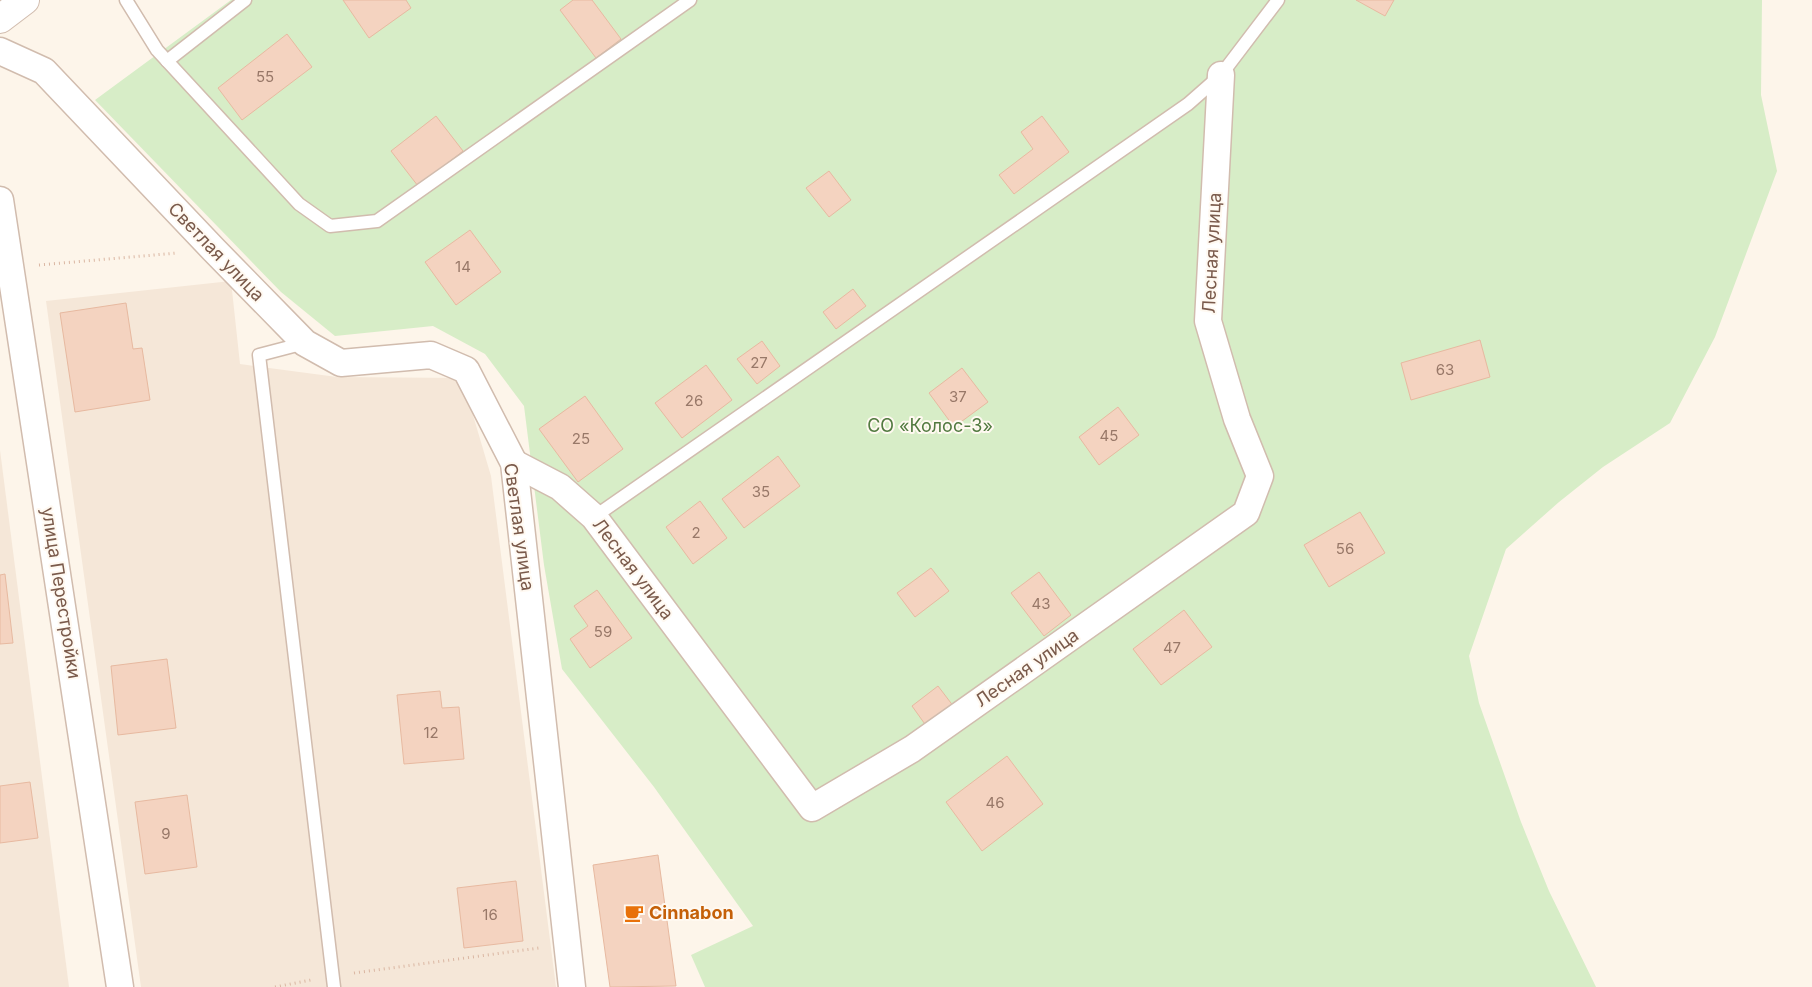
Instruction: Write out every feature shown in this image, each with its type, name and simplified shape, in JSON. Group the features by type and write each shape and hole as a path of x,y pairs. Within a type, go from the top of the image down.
{"street":[{"path":"0,18 25,0"},
{"name":"Светлая улица","path":"0,51 44,70 213,249 305,343 341,363 432,355 466,370 514,463 572,987"},
{"name":"Лесная улица","path":"514,463 560,487 594,517 812,808 912,749 1246,513 1260,476 1237,419 1208,321 1221,76"},
{"name":"улица Перестройки","path":"0,200 12,268 120,987"}],"lane":[{"path":"126,0 157,50 299,204 330,226 377,221 690,0"},
{"path":"167,61 245,0"},
{"path":"594,517 1188,104 1221,76 1278,0"},
{"path":"305,343 259,355 333,982"}],"path":[{"path":"12,268 213,249"},
{"path":"275,987 333,982 567,944"}],"shaded area":[{"path":"231,281 240,364 337,377 462,378 491,476 556,987 141,987 46,301"},
{"path":"0,450 69,987 0,987"}],"green space":[{"name":"СО «Колос-3»","path":"231,0 1762,0 1761,95 1777,171 1715,337 1670,423 1603,467 1559,502 1506,549 1469,656 1479,703 1521,822 1549,891 1596,987 705,987 691,955 753,926 654,787 562,669 544,565 524,406 485,354 433,326 335,336 281,292 95,100"}],"building":[{"path":"343,0 406,0 411,8 369,38"},
{"path":"573,0 592,0 621,39 596,58 560,10"},
{"path":"1356,0 1394,0 1385,16"},
{"path":"287,34 312,67 242,120 218,88"},
{"path":"436,116 463,151 418,186 391,151"},
{"path":"1042,116 1069,152 1014,194 999,175 1033,149 1021,132"},
{"path":"829,171 851,200 829,217 806,188"},
{"path":"470,230 501,272 456,305 425,262"},
{"path":"853,289 866,306 836,329 823,312"},
{"path":"126,303 133,349 142,348 150,400 75,412 60,313"},
{"path":"1480,340 1490,377 1411,400 1401,363"},
{"path":"762,341 780,366 757,384 737,359"},
{"path":"706,365 732,400 682,438 655,403"},
{"path":"962,368 988,402 954,427 929,393"},
{"path":"585,396 623,449 578,482 539,429"},
{"path":"1118,407 1139,435 1099,465 1079,437"},
{"path":"778,456 800,486 744,528 722,499"},
{"path":"700,501 727,538 693,564 666,527"},
{"path":"1360,512 1385,553 1329,587 1304,545"},
{"path":"931,568 949,591 915,617 897,593"},
{"path":"1039,572 1071,615 1044,636 1011,593"},
{"path":"5,574 13,643 0,644 0,575"},
{"path":"597,590 632,638 590,668 570,639 588,626 574,606"},
{"path":"1184,610 1212,647 1161,685 1133,649"},
{"path":"167,659 176,728 118,735 111,666"},
{"path":"938,686 954,707 927,727 912,706"},
{"path":"440,691 442,708 459,707 464,759 404,764 397,695"},
{"path":"1007,756 1043,804 982,851 946,802"},
{"path":"30,782 38,838 0,843 0,786"},
{"path":"187,795 197,867 145,874 135,802"},
{"path":"658,855 676,986 610,987 593,865"},
{"path":"516,881 523,941 464,948 457,888"}],"place":[{"name":"Cinnabon","path":"634,913"}]}
